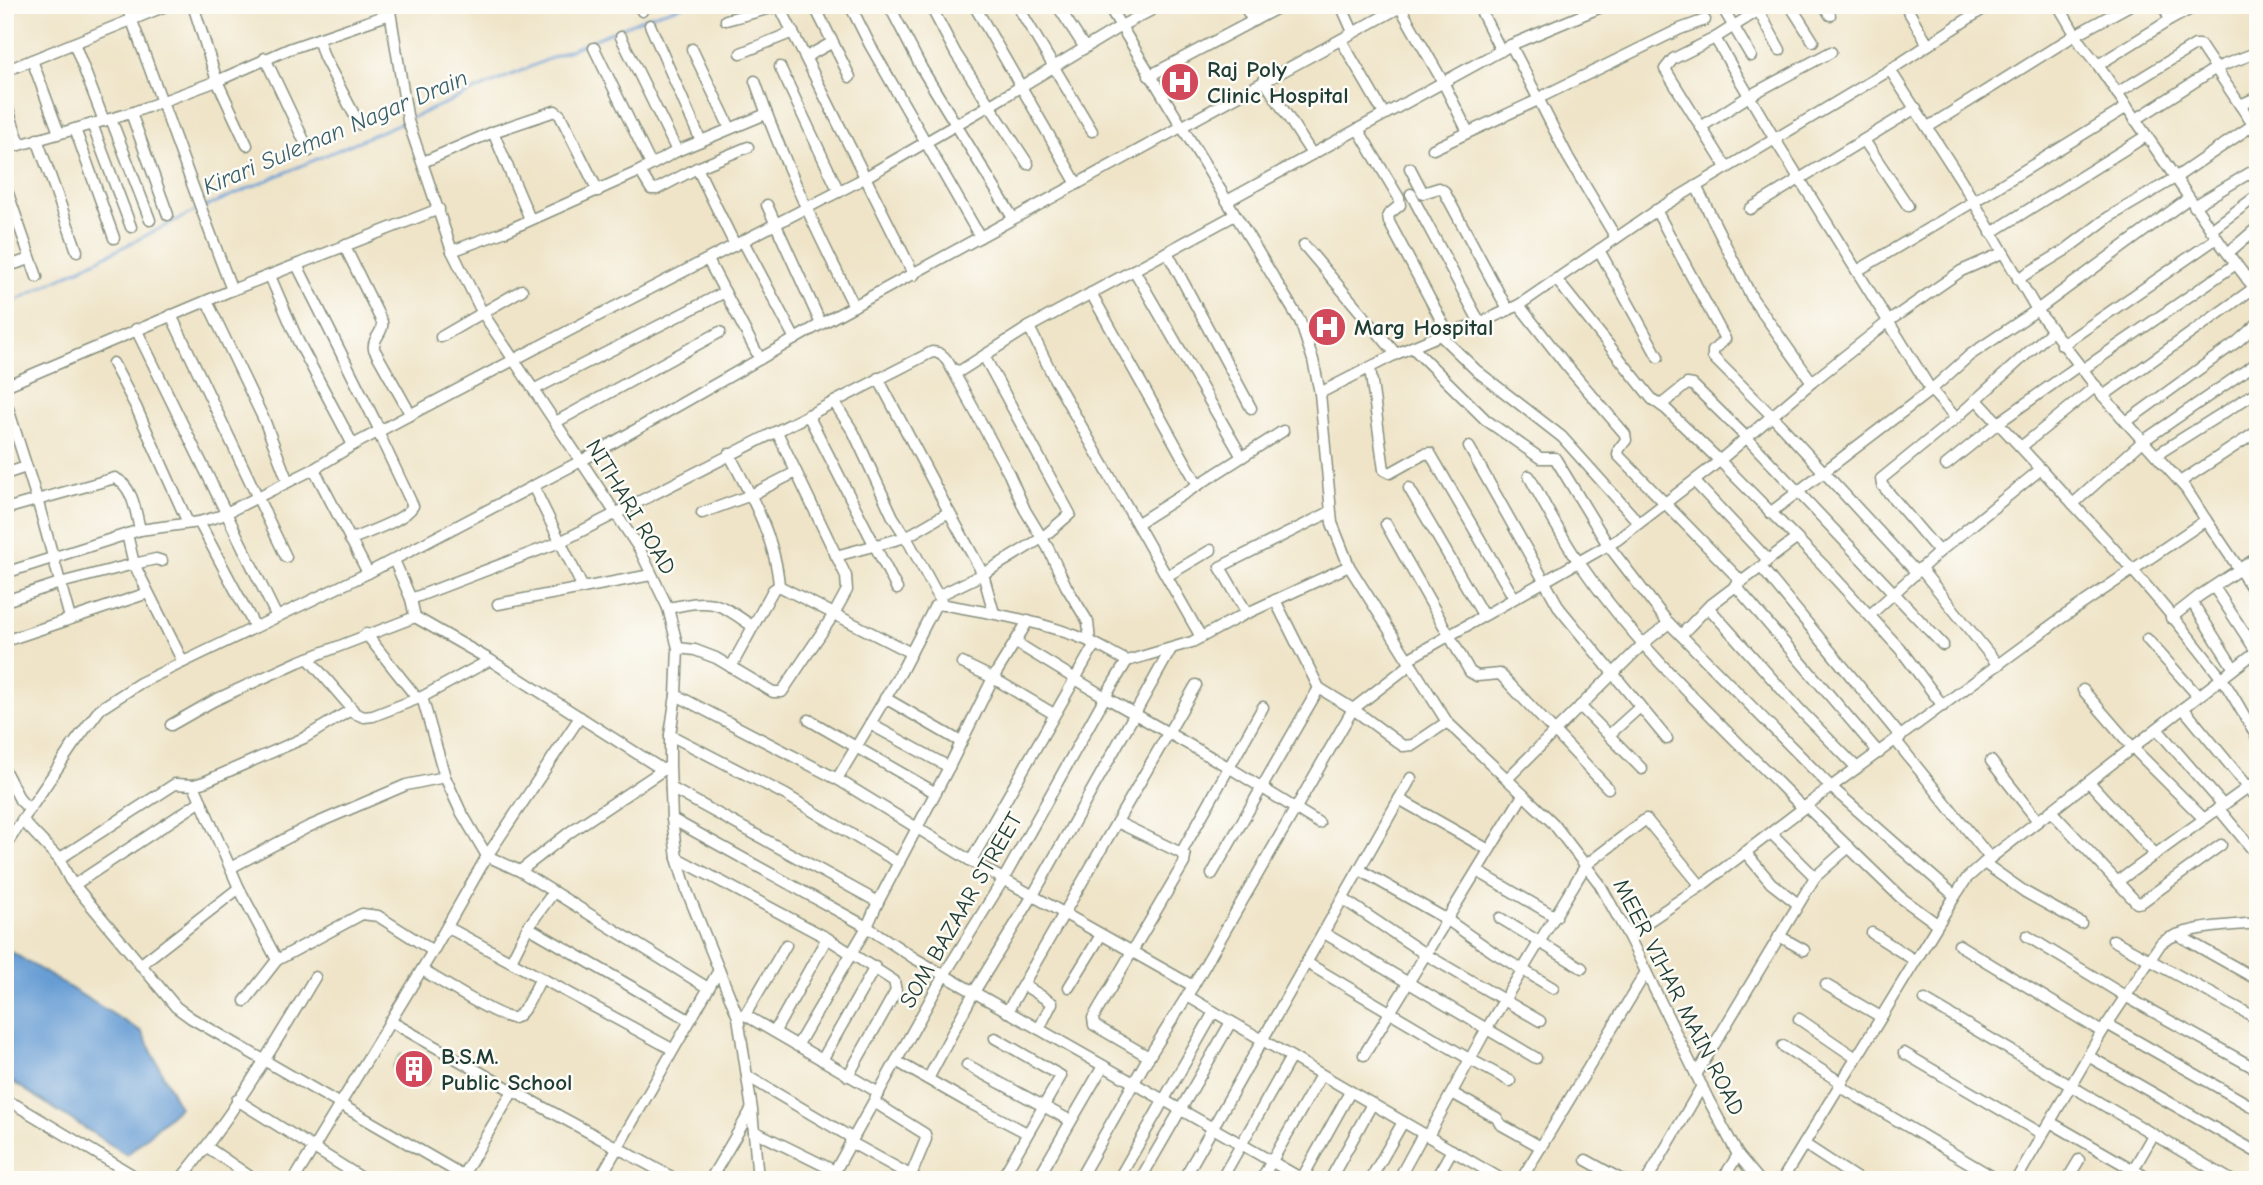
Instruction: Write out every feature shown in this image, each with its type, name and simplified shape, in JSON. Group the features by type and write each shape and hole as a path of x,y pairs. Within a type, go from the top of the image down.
{"street":[{"path":"5,9 15,5"},
{"path":"126,5 232,290"},
{"path":"5,71 168,5"},
{"path":"193,5 217,81 247,145"},
{"path":"814,5 850,77"},
{"path":"850,5 980,237"},
{"path":"890,5 922,69 1013,218"},
{"path":"930,5 956,54 1028,164"},
{"path":"974,5 1077,184"},
{"path":"1017,5 1092,131"},
{"path":"1057,5 1085,48"},
{"name":"MEER VIHAR MAIN ROAD","path":"1108,5 1300,321 1321,393 1332,523 1349,566 1447,722 1553,823 1600,883 1738,1155 1759,1180"},
{"path":"5,573 140,530 194,522 226,512 288,482 514,359 865,178 1161,5"},
{"path":"1244,5 1253,21"},
{"path":"1149,76 1283,5"},
{"path":"1341,5 1353,32"},
{"path":"1478,5 1540,99 1568,157 1616,238"},
{"path":"1227,201 1506,48 1589,9 1606,5"},
{"path":"1721,5 1751,56"},
{"path":"1790,5 1813,41"},
{"path":"1824,5 1830,15"},
{"path":"1905,5 1928,45"},
{"path":"1321,393 1396,354 1444,334 1480,323 1519,305 1657,210 1890,70 1989,5"},
{"path":"2058,5 2075,35 2256,291 2103,396"},
{"path":"1928,127 2075,35 2130,5"},
{"path":"2163,5 2170,20"},
{"path":"2098,65 2199,5"},
{"path":"726,20 779,6 914,275"},
{"path":"5,846 9,833 22,820 72,745 104,704 140,683 394,560 580,461 821,324 1341,40 1383,10 1402,6 1468,132"},
{"path":"1726,167 1665,69 1674,59 1734,27 1760,7 1780,50"},
{"path":"5,149 131,113 217,81 265,58 390,9"},
{"name":"NITHARI ROAD","path":"390,9 407,118 452,251 482,312 640,550 668,608 678,648 676,695 666,768 671,788 677,858 687,891 719,970 742,1016 758,1180"},
{"path":"1433,149 1679,29 1705,20"},
{"path":"650,25 701,141"},
{"path":"741,53 793,32"},
{"path":"621,37 677,151"},
{"path":"1715,38 1931,390 1956,418"},
{"path":"318,39 324,57 359,124"},
{"path":"1341,40 1384,114"},
{"path":"806,57 833,42"},
{"path":"74,43 150,220"},
{"path":"2018,279 2064,251 2109,217 2255,128 2204,50 2195,45 2117,93"},
{"path":"594,48 651,166"},
{"path":"692,50 730,128"},
{"path":"1700,127 1749,96 1831,52"},
{"path":"2136,120 2216,68 2258,52"},
{"path":"265,58 309,151"},
{"path":"32,60 59,133"},
{"path":"780,67 839,192"},
{"path":"1890,70 1928,127 2037,310 2103,396 2180,482 2258,597"},
{"path":"1264,80 1312,154"},
{"path":"755,81 806,209 854,306"},
{"path":"2240,105 2258,97"},
{"path":"5,101 20,144"},
{"path":"1857,271 2127,107"},
{"path":"1750,209 1916,108"},
{"path":"423,162 493,132 551,112 558,113 598,191"},
{"path":"131,113 168,215"},
{"path":"452,251 598,191 677,151 766,114"},
{"path":"92,124 131,227"},
{"path":"75,129 114,238"},
{"path":"1358,129 1399,198 1400,205 1388,215 1389,222 1444,334 1477,371 1562,437 1639,523"},
{"path":"493,132 530,219"},
{"path":"1991,233 2146,136"},
{"path":"37,139 77,251"},
{"path":"1864,140 1908,206"},
{"path":"640,171 651,189 657,189 697,168 748,147"},
{"path":"697,168 794,339"},
{"path":"1410,168 1423,193 1439,188 1444,191 1508,310"},
{"path":"1770,513 1931,390 1970,355 2192,202 2258,168"},
{"path":"5,185 37,277"},
{"path":"1696,186 1752,299 1812,382"},
{"path":"1411,194 1480,323"},
{"path":"2062,345 2214,234 2258,195"},
{"path":"767,205 821,324"},
{"path":"5,386 136,329 439,209"},
{"path":"1657,210 1725,339 1713,352 1713,357 1773,416 1918,570 1998,665"},
{"path":"952,369 960,371 1029,327 1235,215"},
{"path":"2228,253 2258,227"},
{"path":"344,245 382,321 382,331 374,341 374,349 411,415"},
{"path":"1304,245 1396,354"},
{"path":"1599,250 1658,357"},
{"path":"1167,251 1251,408"},
{"path":"1079,1180 1353,709 1410,662 1450,635 1608,545 1720,461 1812,382 1889,321 1961,271 2002,253"},
{"path":"5,267 30,259"},
{"path":"708,260 760,359"},
{"path":"1946,465 1998,423 2236,264"},
{"path":"297,265 414,506 397,520 350,540"},
{"path":"1134,270 1242,457"},
{"path":"2247,279 2258,270"},
{"path":"270,276 298,341 353,445"},
{"path":"1556,279 1652,399 1720,461 1870,615 1901,650 1943,706"},
{"path":"441,337 522,290"},
{"path":"535,389 725,292"},
{"path":"1091,293 1198,485"},
{"path":"207,301 265,422 288,482"},
{"path":"1519,305 1625,435 1626,440 1618,455 1738,583 1879,753"},
{"path":"171,315 286,557"},
{"path":"2126,422 2258,324"},
{"path":"1029,327 1054,378 1201,637"},
{"path":"136,329 277,617"},
{"path":"1939,552 1882,485 1881,479 1956,418 2052,331"},
{"path":"556,422 720,332"},
{"path":"1412,347 1486,420 1540,458 1553,457 1608,545 1669,623 1831,787 1955,896"},
{"path":"411,599 559,542 777,432 877,378 937,352 944,356 952,369 1066,586 1088,622 1092,643 1076,678 971,861"},
{"path":"837,779 886,698 931,610 941,601 1042,538 1068,517 1069,511 984,356"},
{"path":"2073,504 2143,441 2258,362"},
{"path":"113,363 194,522 256,627"},
{"path":"1370,368 1384,470 1390,473 1430,453 1514,598"},
{"path":"877,378 984,574 994,613"},
{"path":"1661,405 1690,383 1747,438 1943,645"},
{"path":"2021,447 2096,386"},
{"path":"2156,455 2258,391"},
{"path":"5,399 37,499 70,618"},
{"path":"1976,399 2132,570 2221,677 2257,735"},
{"path":"834,402 855,433 892,517 941,601 1027,621 1092,643 1127,662 1201,637 1349,566"},
{"path":"808,415 897,589"},
{"path":"1138,523 1283,431"},
{"path":"2180,482 2258,431"},
{"path":"678,648 702,652 773,692 782,692 834,614 848,583 777,432"},
{"path":"1469,447 1560,609 1667,739"},
{"path":"729,454 751,495 775,556 779,586"},
{"path":"5,474 26,467"},
{"path":"314,469 368,573"},
{"path":"1870,615 1918,570 2040,469"},
{"path":"702,513 751,495 796,472"},
{"path":"1529,476 1578,561 1644,643 1687,691 1900,897 1937,924"},
{"path":"5,509 115,478 127,488 140,530"},
{"path":"1694,481 1764,564 1987,860 2025,892 2081,923"},
{"path":"533,486 583,588"},
{"path":"1409,488 1483,615"},
{"path":"836,556 906,537 949,512"},
{"path":"1247,613 1220,567 1330,512"},
{"path":"1628,935 1701,886 1998,665 2206,520"},
{"path":"1386,524 1470,672 1477,676 1500,674 1608,788"},
{"path":"127,534 134,564 183,662"},
{"path":"1681,635 1708,607 1796,539"},
{"path":"1167,576 1212,550"},
{"path":"2171,618 2258,557"},
{"path":"5,601 60,583 134,564 156,559 162,561"},
{"path":"394,560 411,599 415,617 666,768 570,832 520,871"},
{"path":"498,604 651,575"},
{"path":"779,586 911,653"},
{"path":"731,667 773,590 779,586"},
{"path":"1782,1180 1914,960 1967,878 2257,650 2214,587"},
{"path":"5,641 148,593"},
{"path":"1275,600 1319,688 1353,709 1399,744 1408,747 1447,722"},
{"path":"668,608 701,601 717,603 752,626"},
{"path":"2192,602 2233,667"},
{"path":"1708,607 1800,710 1857,768"},
{"path":"171,725 213,701 308,658 415,617"},
{"path":"797,1046 853,953 993,678 1027,621"},
{"path":"1507,779 1644,643 1669,623"},
{"path":"366,634 419,697 445,777 460,810 487,856 520,871 708,988"},
{"path":"2147,639 2198,696"},
{"path":"1015,642 1319,823"},
{"path":"928,1079 974,992 1032,897 1171,649"},
{"path":"308,658 352,710 368,717 419,697 490,660"},
{"name":"SOM BAZAAR STREET","path":"832,1175 944,975 1003,880 1127,662"},
{"path":"962,663 1054,714"},
{"path":"1007,1012 1196,685"},
{"path":"1212,874 1319,688"},
{"path":"2083,690 2133,748 2204,819"},
{"path":"676,695 837,779 1032,897 1193,986"},
{"path":"886,698 961,742"},
{"path":"1181,853 1264,706"},
{"path":"1580,706 1642,769"},
{"path":"1609,736 1640,707"},
{"path":"2183,708 2253,783 2258,799"},
{"path":"59,859 166,789 179,783 194,785 303,738 352,710"},
{"path":"294,1180 422,970 487,856 580,717"},
{"path":"809,720 936,793"},
{"path":"870,724 949,767"},
{"path":"2157,729 2221,806 2258,856"},
{"path":"670,735 786,795 899,863"},
{"path":"1991,761 2038,821"},
{"path":"5,772 20,800 29,809"},
{"path":"232,867 308,827 407,785 445,777"},
{"path":"1183,1180 1411,778"},
{"path":"2089,782 2154,854"},
{"path":"2117,882 2253,783"},
{"path":"194,785 239,888 277,960"},
{"path":"671,788 877,902"},
{"path":"1364,1055 1523,795"},
{"path":"1399,799 1489,850"},
{"path":"74,885 201,801"},
{"path":"2051,811 2133,901 2140,903 2221,845"},
{"path":"672,819 867,927 1007,1012 1302,1179 1350,1092"},
{"path":"1398,1180 1586,865 1646,819 1701,886"},
{"path":"22,820 59,859 74,885 176,1007 467,1177 513,1091"},
{"path":"1117,822 1185,856 1184,863 1093,1021 1094,1025 1149,1056"},
{"path":"1770,833 1815,877"},
{"path":"1696,1075 1815,877 1849,847"},
{"path":"1745,852 1771,883 1798,904"},
{"path":"677,858 827,938 894,981 896,991 848,1076"},
{"path":"1360,870 1446,919 1553,988"},
{"path":"1476,871 1556,917"},
{"path":"141,965 239,888"},
{"path":"511,961 528,927 553,893"},
{"path":"1343,899 1425,954 1541,1021"},
{"path":"245,1001 277,960 362,914 378,916 433,951"},
{"path":"1500,918 1582,968"},
{"path":"2016,1180 2105,1028 2161,943 2168,937 2208,928 2258,923"},
{"path":"447,927 672,1049"},
{"path":"528,927 689,1020"},
{"path":"1324,933 1536,1058"},
{"path":"1872,933 1914,960"},
{"path":"1069,987 1101,935"},
{"path":"2178,935 2258,980"},
{"path":"1779,936 1804,950"},
{"path":"2027,936 2125,996 2258,1070"},
{"path":"775,1031 827,938"},
{"path":"2113,940 2258,1018"},
{"path":"747,1076 913,1178 926,1139 925,1134 848,1076 775,1031 742,1016 786,945"},
{"path":"1959,946 2258,1110"},
{"path":"1307,963 1471,1060 1510,1080"},
{"path":"822,1060 875,967"},
{"path":"422,970 495,1012 511,1018 523,1011 541,978"},
{"path":"599,1180 719,970"},
{"path":"1521,1180 1646,972"},
{"path":"180,1180 207,1147 266,1060 315,977"},
{"path":"1024,985 1052,1003 1040,1029"},
{"path":"1826,985 1881,1017"},
{"path":"1187,996 1503,1180"},
{"path":"1925,1000 2231,1180"},
{"path":"1118,1180 1214,1012"},
{"path":"1799,1019 1856,1058"},
{"path":"390,1021 677,1180"},
{"path":"1140,1180 1231,1022"},
{"path":"995,1038 1061,1076 1001,1180"},
{"path":"1783,1046 1840,1085 1998,1180"},
{"path":"1904,1053 2042,1135"},
{"path":"2088,1056 2258,1153"},
{"path":"1222,1180 1291,1057"},
{"path":"896,1061 1027,1133"},
{"path":"967,1065 1071,1121"},
{"path":"1037,1180 1103,1066"},
{"path":"1261,1180 1321,1074"},
{"path":"1647,1180 1702,1086"},
{"path":"1452,1093 1541,1147"},
{"path":"237,1100 365,1180"},
{"path":"5,1102 16,1105 141,1180"},
{"path":"1330,1180 1372,1104"},
{"path":"710,1180 752,1110"},
{"path":"1370,1180 1403,1122"},
{"path":"2050,1122 2151,1180"},
{"path":"754,1131 832,1175"},
{"path":"2133,1170 2153,1135"},
{"path":"1804,1144 1859,1180"},
{"path":"207,1147 255,1180"},
{"path":"1435,1180 1452,1150"},
{"path":"1722,1180 1738,1155"},
{"path":"1586,1160 1622,1180"},
{"path":"2067,1180 2079,1160"}],"green space":[{"path":"401,1054 432,1071 425,1085 393,1067"}],"water":[{"path":"5,948 142,1032 179,1107 127,1155 11,1081 5,1084"}],"waterway":[{"name":"Kirari Suleman Nagar Drain","path":"411,118 649,16 686,5"},
{"name":"Kirari Suleman Nagar Drain","path":"205,207 405,121"},
{"name":"Kirari Suleman Nagar Drain","path":"5,306 199,209"}],"place":[{"name":"Raj Poly Clinic Hospital","path":"1180,82"},
{"name":"Marg Hospital","path":"1327,327"},
{"name":"B.S.M. Public School","path":"414,1069"}]}
